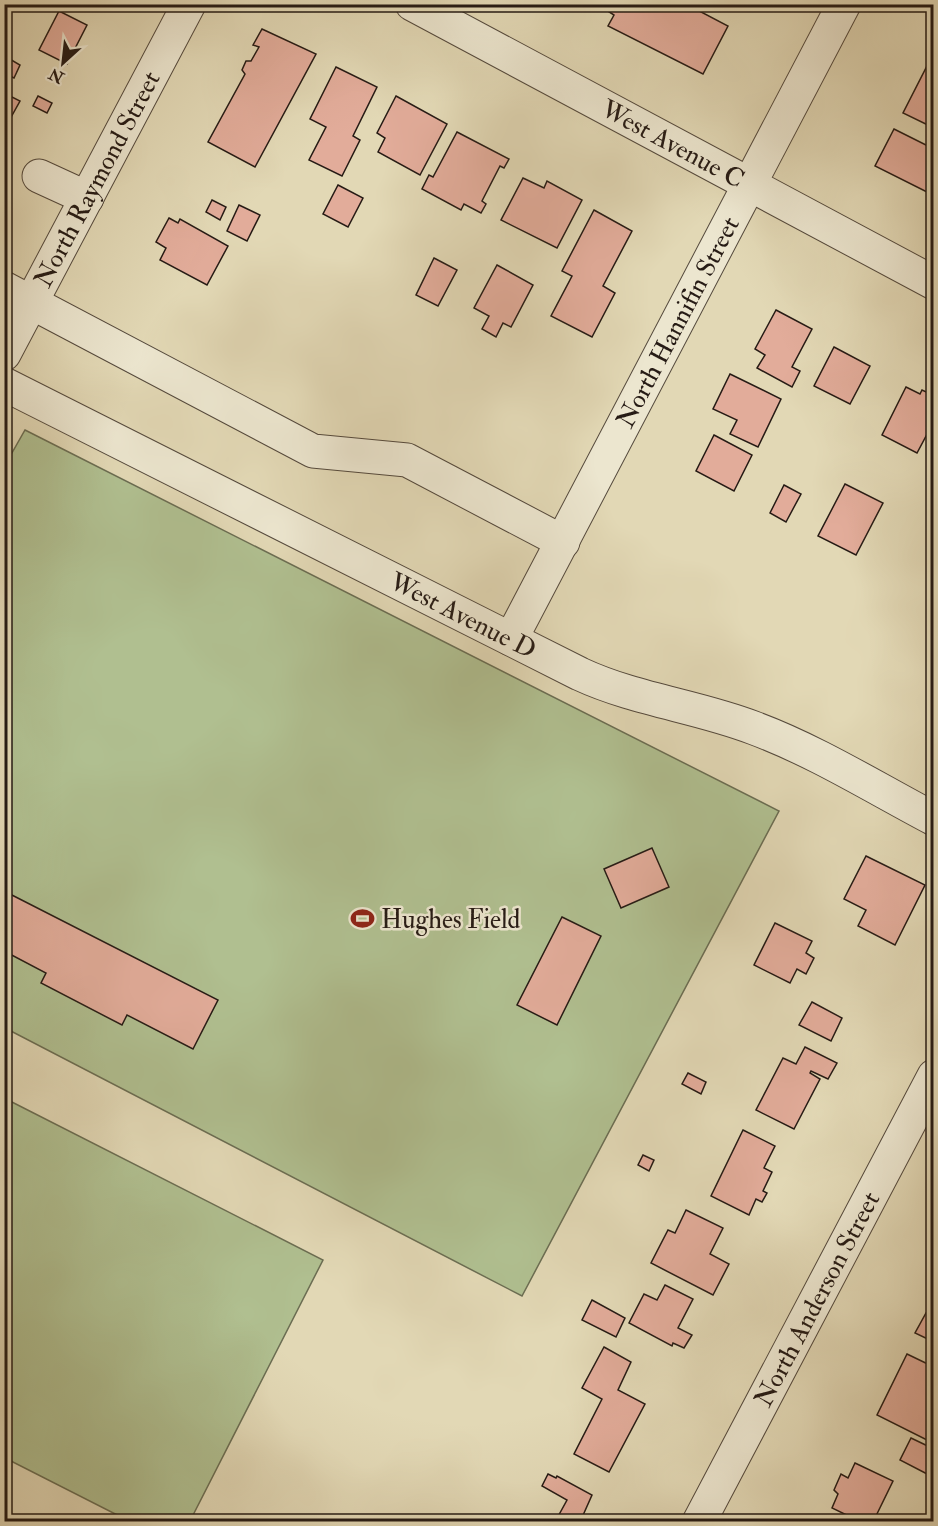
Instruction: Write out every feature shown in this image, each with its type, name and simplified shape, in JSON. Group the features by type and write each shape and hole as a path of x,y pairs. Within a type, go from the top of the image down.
{"street":[{"name":"North Raymond Street","path":"4,354 18,295 87,198 189,4"},
{"name":"West Avenue C","path":"412,4 933,283"},
{"name":"North Hannifin Street","path":"511,639 844,4"},
{"path":"39,176 87,198"},
{"path":"18,295 313,451 407,460 563,542"},
{"name":"West Avenue D","path":"4,384 580,674 622,692 734,720 776,736 933,819"},
{"name":"North Anderson Street","path":"699,1521 933,1076"}],"green space":[{"name":"Hughes Field","path":"25,430 779,811 522,1296 5,1028 4,467"},
{"path":"4,1098 323,1260 190,1521 129,1521 5,1458"}],"building":[{"path":"597,4 686,4 728,26 703,74 608,26 614,15"},
{"path":"59,11 87,25 67,64 39,50"},
{"path":"262,29 316,54 255,167 208,142 245,74 242,70 246,61 251,61 259,47 253,45"},
{"path":"8,58 20,65 14,78 4,73"},
{"path":"928,64 934,66 934,128 903,113"},
{"path":"336,67 377,87 353,136 360,140 342,176 309,160 326,127 310,119"},
{"path":"4,93 20,101 10,119 4,116"},
{"path":"38,96 52,103 47,113 33,106"},
{"path":"396,96 447,124 420,175 378,152 385,138 377,133"},
{"path":"894,129 934,149 934,186 929,193 875,166"},
{"path":"457,132 509,159 504,168 500,166 482,201 486,204 481,213 464,204 461,210 422,189 429,175 433,177"},
{"path":"523,178 544,188 547,181 582,200 557,248 501,220"},
{"path":"338,185 363,198 348,227 323,214"},
{"path":"212,200 226,207 220,220 206,212"},
{"path":"239,205 260,215 247,241 227,231"},
{"path":"594,210 632,231 603,286 615,293 592,337 551,316 572,276 562,271"},
{"path":"169,218 178,223 180,219 228,246 207,285 160,260 166,248 156,242"},
{"path":"434,258 457,270 438,306 416,295"},
{"path":"497,265 533,285 511,327 503,323 496,337 482,329 489,316 474,308"},
{"path":"776,310 812,329 792,367 800,371 792,387 757,368 765,355 755,349"},
{"path":"834,347 870,366 850,404 814,386"},
{"path":"730,374 781,399 758,447 730,434 737,420 713,409"},
{"path":"906,387 920,394 922,390 933,395 931,399 934,401 934,421 917,453 882,435"},
{"path":"714,435 752,455 734,491 696,471"},
{"path":"845,484 883,503 856,555 818,536"},
{"path":"784,485 801,494 786,522 770,513"},
{"path":"652,848 669,887 621,908 604,869"},
{"path":"866,856 925,885 895,945 858,926 866,910 844,899"},
{"path":"4,891 218,1000 193,1049 127,1015 122,1025 41,983 46,973 4,951"},
{"path":"562,917 601,936 557,1025 517,1005"},
{"path":"775,923 812,941 806,953 814,958 806,974 797,969 790,983 754,965"},
{"path":"812,1002 842,1018 831,1041 799,1025"},
{"path":"805,1047 837,1063 828,1079 811,1071 810,1073 820,1079 794,1129 756,1110 783,1058 796,1064"},
{"path":"688,1073 706,1082 701,1094 682,1084"},
{"path":"743,1130 775,1146 764,1168 772,1172 763,1191 767,1193 762,1202 756,1199 749,1215 711,1196"},
{"path":"643,1155 654,1160 649,1171 638,1165"},
{"path":"686,1210 723,1228 710,1254 729,1264 713,1295 651,1263 668,1230 675,1233"},
{"path":"665,1285 693,1299 678,1328 692,1335 684,1348 673,1343 672,1346 629,1323 644,1294 657,1300"},
{"path":"592,1300 625,1318 616,1337 582,1320"},
{"path":"926,1313 934,1317 934,1342 915,1333"},
{"path":"604,1347 631,1362 618,1390 645,1404 609,1472 574,1454 602,1399 582,1388"},
{"path":"907,1354 934,1367 933,1443 877,1415"},
{"path":"911,1438 934,1449 931,1476 900,1460"},
{"path":"855,1463 893,1481 873,1522 861,1522 832,1508 838,1494 834,1490 841,1474 848,1478"},
{"path":"548,1474 556,1478 557,1476 592,1495 580,1522 555,1522 567,1500 542,1486"}],"place":[{"name":"Hughes Field","path":"363,919"}]}
